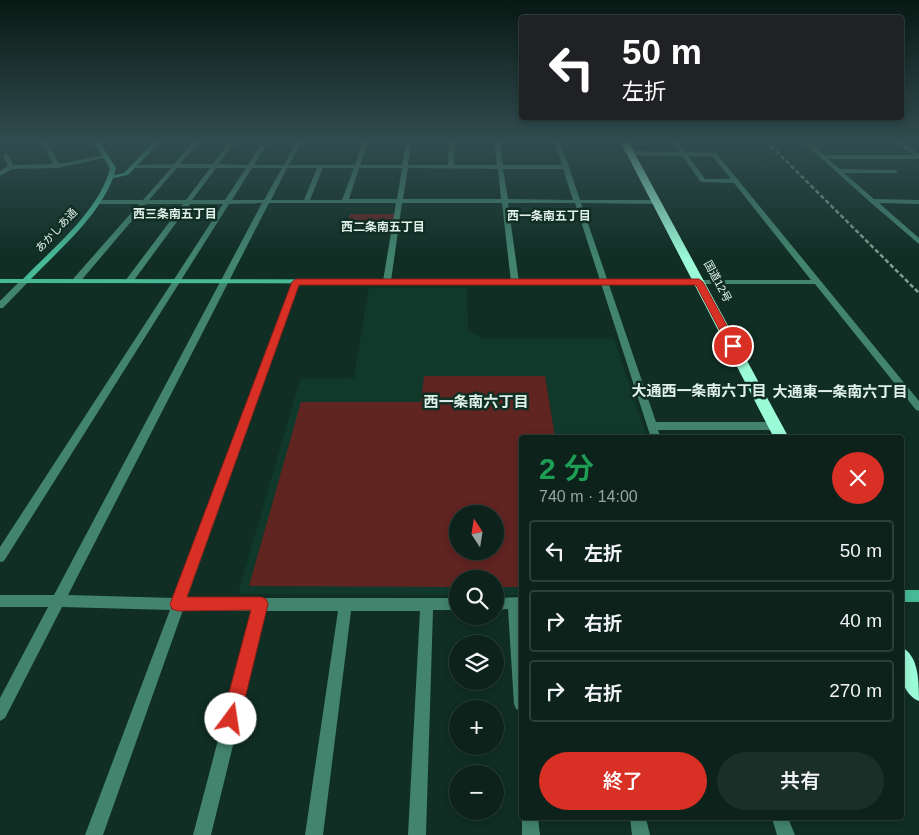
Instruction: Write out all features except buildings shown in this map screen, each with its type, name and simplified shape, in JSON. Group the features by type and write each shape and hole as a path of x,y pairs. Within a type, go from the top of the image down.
{"highway":[{"name":"国道12号","path":"644,180 780,435"},
{"path":"904,662 919,690"}],"street":[{"name":"あかしあ通","path":"25,281 98,202 110,180"},
{"path":"76,281 164,180"},
{"path":"130,281 204,180"},
{"path":"0,557 240,180"},
{"path":"0,713 278,180"},
{"path":"306,202 315,180"},
{"path":"345,201 353,180"},
{"path":"387,281 404,180"},
{"path":"501,180 515,282"},
{"path":"570,180 602,281 655,435"},
{"path":"702,180 735,181 919,408"},
{"path":"849,180 919,242"},
{"path":"872,201 919,202"},
{"path":"98,202 656,202"},
{"path":"908,233 919,233"},
{"path":"0,281 223,283 387,281 816,282"},
{"path":"0,306 25,281"},
{"path":"94,835 296,282"},
{"path":"652,426 776,426"},
{"path":"904,596 919,596"},
{"path":"0,601 60,600 178,604 345,606 449,604"},
{"path":"202,835 261,604"},
{"path":"504,604 518,604 519,637"},
{"path":"417,835 427,605"},
{"path":"314,835 345,606"},
{"path":"530,820 531,835"},
{"path":"638,820 642,835"},
{"path":"781,820 786,835"}],"shaded area":[{"path":"350,214 395,214 392,230 345,230"},
{"path":"369,288 467,288 468,330 483,339 614,339 646,435 519,435 519,595 504,595 504,570 449,570 449,595 238,594 300,379 354,378"},
{"path":"424,376 545,376 555,435 519,435 519,587 504,587 504,570 449,570 449,587 249,586 301,402 421,402"}],"railway":[{"path":"805,180 919,293"}],"district":[{"name":"西三条南五丁目","path":"175,214"},
{"name":"西一条南五丁目","path":"549,216"},
{"name":"西二条南五丁目","path":"383,227"},
{"name":"大通西一条南六丁目","path":"699,391"},
{"name":"大通東一条南六丁目","path":"840,392"},
{"name":"西一条南六丁目","path":"476,402"}],"route":[{"path":"231,719 261,604 178,604 296,282 699,282 733,346"}]}
